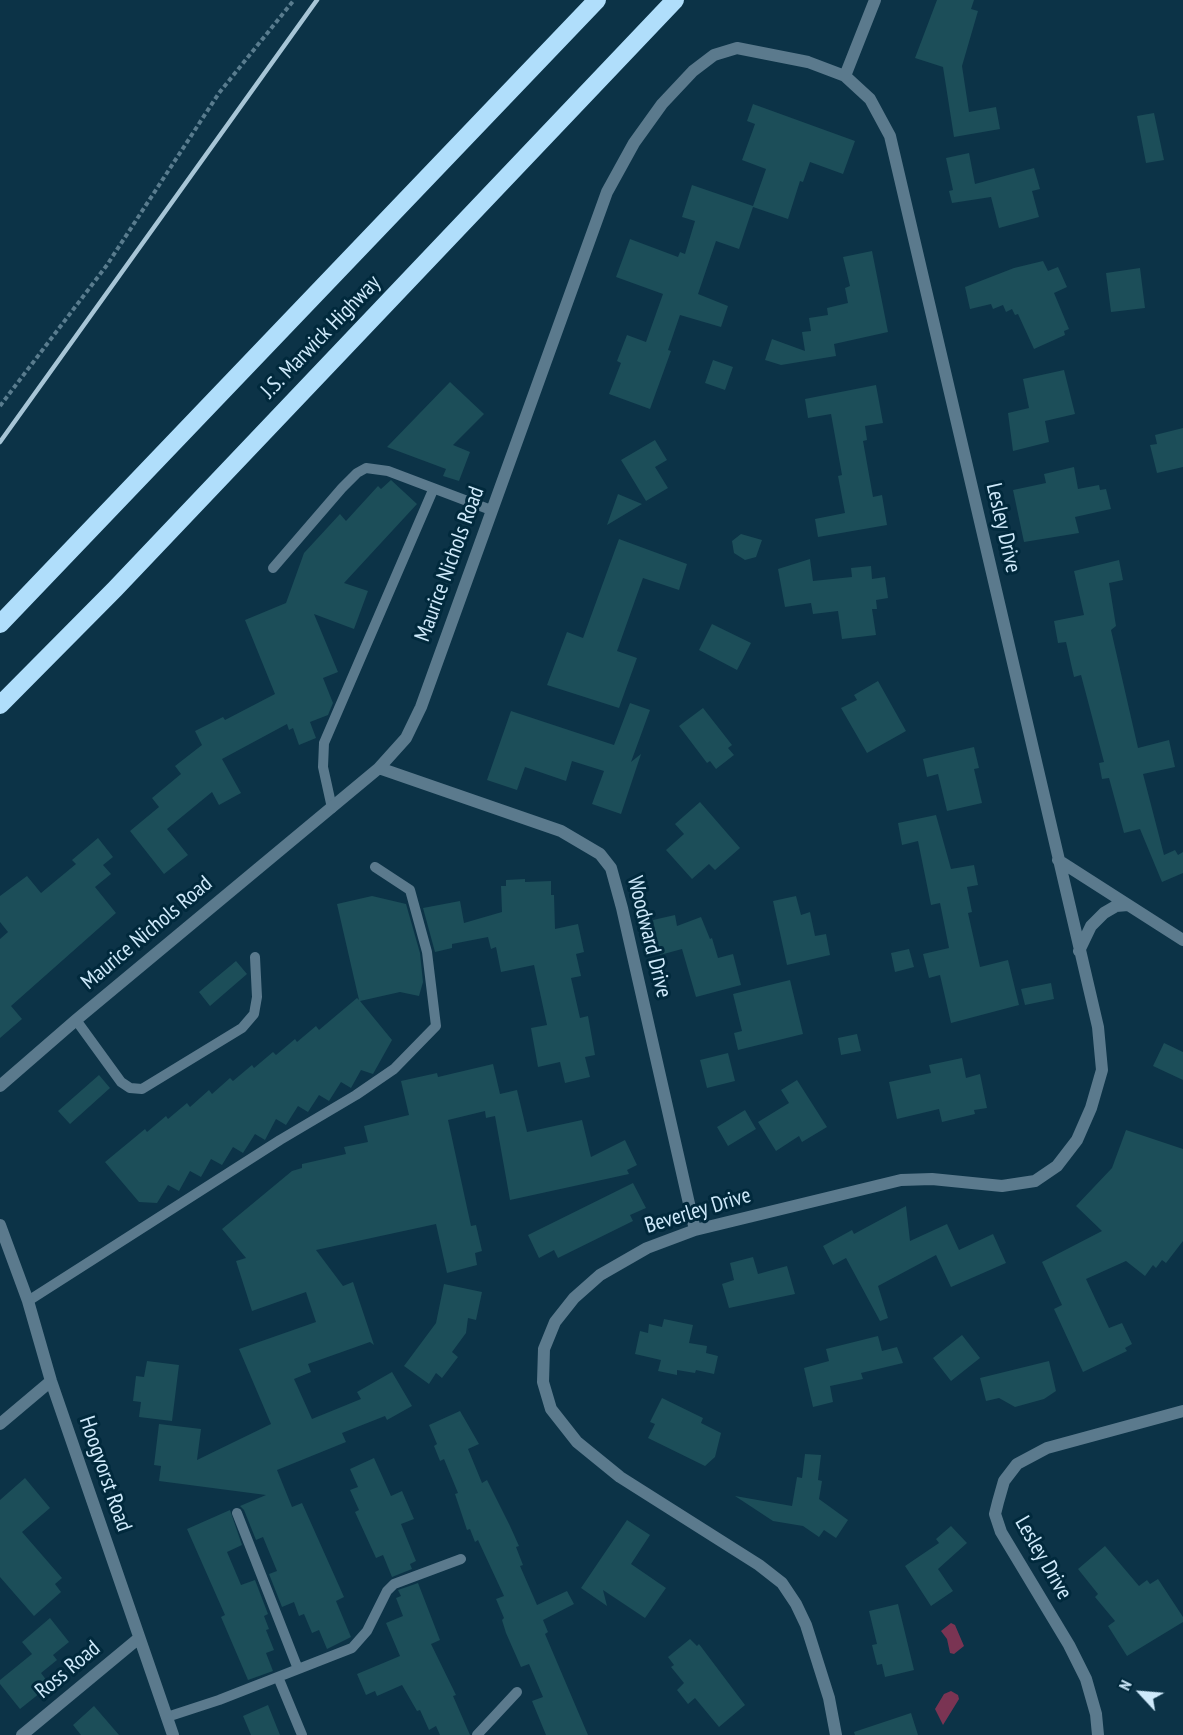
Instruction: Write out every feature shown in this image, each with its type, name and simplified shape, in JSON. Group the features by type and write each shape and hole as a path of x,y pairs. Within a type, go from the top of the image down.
{"highway":[{"name":"J.S. Marwick Highway","path":"0,624 597,0"},
{"name":"J.S. Marwick Highway","path":"0,705 123,581 675,0"}],"street":[{"path":"845,76 875,0"},
{"name":"Maurice Nichols Road","path":"0,1086 379,768 406,738 421,707 607,192 634,143 662,104 693,71 714,55 737,48 808,62 845,76"},
{"name":"Lesley Drive","path":"845,76 870,99 890,136 1058,860"},
{"name":"Woodward Drive","path":"379,768 561,831 600,854 611,868 695,1230"},
{"path":"1058,860 1183,940"},
{"name":"Beverley Drive","path":"836,1735 829,1698 806,1625 782,1583 759,1565 620,1477 577,1442 551,1409 543,1382 544,1349 555,1322 574,1298 600,1275 647,1248 695,1230 901,1180 932,1179 1002,1186 1035,1181 1057,1166 1077,1140 1092,1108 1102,1070 1098,1027 1058,860"},
{"path":"1079,951 1091,926 1116,906 1128,905"},
{"name":"Hoogvorst Road","path":"0,1225 28,1301 51,1381 172,1735"},
{"path":"0,1424 51,1381"},
{"name":"Lesley Drive","path":"1098,1735 1096,1714 1086,1679 1069,1645 1001,1532 995,1515 998,1502 1004,1481 1017,1464 1047,1448 1183,1411"},
{"name":"Ross Road","path":"22,1735 140,1638"}],"lane":[{"path":"273,568 342,488 357,473 366,468 388,471 491,510"},
{"path":"332,807 323,767 324,743 434,490"},
{"path":"28,1301 366,1088 411,1054 436,1026 428,952 410,890 375,867"},
{"path":"76,1020 121,1082 130,1088 142,1089 242,1028 254,1014 255,957"},
{"path":"237,1513 298,1669"},
{"path":"166,1718 352,1648 367,1631 387,1591 394,1584 461,1559"},
{"path":"278,1677 302,1735"},
{"path":"477,1735 517,1692"}],"path":[{"path":"0,406 107,265 219,93 294,0"}],"shaded area":[{"path":"951,1623 955,1625 964,1646 954,1654 950,1653 947,1639 941,1631"},
{"path":"951,1691 958,1695 959,1699 943,1725 935,1709 944,1694"}],"building":[{"path":"937,0 974,0 971,9 978,11 962,66 969,112 996,107 1000,129 954,137 943,67 915,58"},
{"path":"753,104 855,141 843,174 810,162 803,182 800,181 788,219 753,207 739,249 716,241 698,294 728,306 721,327 680,315 668,350 671,351 650,409 609,394 621,363 617,361 627,335 646,342 663,294 616,277 630,239 678,257 680,252 685,254 695,221 682,217 692,185 753,206 766,169 742,160 755,124 747,121"},
{"path":"1154,113 1164,160 1146,163 1137,116"},
{"path":"969,153 975,184 1034,168 1040,189 1032,191 1039,217 999,228 991,197 952,203 949,191 953,190 946,158"},
{"path":"872,251 888,332 834,344 836,356 781,365 765,360 772,339 805,351 802,332 811,331 809,318 828,315 827,308 848,303 845,288 850,286 843,257"},
{"path":"1043,261 1048,271 1058,267 1067,287 1054,293 1069,329 1064,331 1065,335 1034,349 1018,314 1015,315 1012,309 1006,312 1003,305 993,309 991,304 970,309 965,287 1014,268"},
{"path":"1140,268 1145,308 1111,312 1106,273"},
{"path":"713,360 733,367 725,390 705,383"},
{"path":"1064,370 1075,414 1045,421 1049,442 1013,451 1008,413 1029,408 1023,379"},
{"path":"450,382 484,414 453,445 470,452 459,481 443,476 446,469 387,447"},
{"path":"876,385 883,423 865,426 867,440 863,441 873,497 882,495 887,525 818,537 815,519 845,513 838,476 842,475 831,414 808,418 805,399"},
{"path":"1183,428 1183,467 1157,473 1150,445 1157,444 1155,435"},
{"path":"655,440 667,460 655,467 668,488 646,501 621,460"},
{"path":"1074,467 1078,489 1099,485 1100,490 1106,489 1111,509 1075,517 1079,533 1024,542 1013,490 1046,483 1044,474"},
{"path":"391,480 417,504 344,583 368,591 354,629 314,614 338,672 323,678 333,703 328,715 310,722 316,738 299,745 293,728 289,730 287,724 222,759 241,793 219,805 212,792 167,829 188,855 164,874 130,831 159,807 152,798 181,774 175,766 202,745 195,731 223,717 225,720 275,694 245,620 286,603 304,553 340,514 346,521 378,486 381,489"},
{"path":"618,494 642,504 607,525"},
{"path":"741,534 762,540 756,557 745,560 734,553 732,541"},
{"path":"619,539 687,564 679,590 643,578 617,651 637,658 619,708 547,685 567,632 583,638"},
{"path":"810,559 813,581 852,577 851,568 871,566 872,579 885,577 888,598 876,600 877,609 872,609 876,635 842,639 838,611 813,614 811,603 785,607 778,569"},
{"path":"1119,560 1123,580 1109,583 1116,626 1111,630 1138,748 1169,740 1175,767 1143,774 1164,855 1175,850 1178,855 1183,852 1183,873 1162,882 1140,829 1124,833 1109,778 1102,779 1099,763 1104,762 1081,675 1074,677 1066,642 1058,643 1054,621 1084,615 1074,571"},
{"path":"712,624 751,643 737,670 699,650"},
{"path":"878,681 906,731 867,753 841,708 857,700 854,695"},
{"path":"630,703 650,710 631,762 641,754 621,814 592,804 604,771 572,761 566,781 525,767 517,790 487,780 511,711 614,745"},
{"path":"703,708 732,745 728,748 734,755 716,769 710,761 707,763 679,726"},
{"path":"974,747 979,768 974,769 982,803 947,811 938,774 927,777 923,759"},
{"path":"700,802 740,848 715,870 709,864 692,879 666,850 684,834 675,824"},
{"path":"936,815 951,869 974,865 978,885 967,887 972,912 968,913 980,967 1008,960 1019,1005 951,1023 940,975 929,978 923,954 949,948 940,903 931,905 918,841 902,845 898,823"},
{"path":"98,838 113,857 103,865 111,874 95,887 116,913 11,1006 22,1019 0,1038 0,939 8,932 0,922 0,896 27,876 41,893 76,864 72,860"},
{"path":"525,879 525,882 551,881 551,895 554,895 555,929 578,924 584,952 576,954 581,976 571,978 580,1018 588,1016 595,1055 585,1057 590,1077 565,1083 560,1062 538,1067 531,1028 547,1025 534,965 501,972 496,947 491,949 488,937 452,944 452,948 435,952 423,908 460,901 464,923 502,912 501,886 506,886 506,880"},
{"path":"372,896 406,904 420,953 423,982 419,996 400,992 360,1001 392,1040 373,1074 361,1070 351,1088 341,1082 329,1101 319,1095 308,1112 298,1106 286,1125 276,1119 265,1140 255,1134 243,1153 233,1147 222,1165 211,1159 201,1177 190,1171 179,1191 168,1185 157,1203 139,1202 105,1162 145,1129 147,1132 166,1116 168,1119 187,1103 190,1107 209,1090 212,1094 230,1078 233,1081 252,1065 254,1068 273,1052 276,1055 295,1039 297,1042 316,1026 319,1030 357,998 359,1000 337,904"},
{"path":"796,896 801,915 810,912 815,936 826,934 830,955 787,965 773,901"},
{"path":"675,915 677,926 701,917 710,939 712,938 718,958 733,954 741,985 696,997 682,949 660,955 653,920"},
{"path":"909,949 914,967 895,972 891,953"},
{"path":"236,961 247,974 210,1006 199,992"},
{"path":"790,980 803,1034 738,1050 734,1033 742,1031 733,994"},
{"path":"1051,983 1054,999 1025,1005 1021,989"},
{"path":"857,1034 861,1051 841,1055 838,1038"},
{"path":"1164,1043 1183,1052 1183,1080 1153,1066"},
{"path":"728,1053 735,1081 707,1088 700,1060"},
{"path":"962,1058 966,1078 980,1074 987,1108 974,1110 975,1114 942,1122 939,1109 897,1119 889,1082 931,1073 929,1065"},
{"path":"493,1064 500,1094 517,1090 527,1132 582,1120 591,1157 625,1140 637,1165 627,1170 629,1174 510,1200 495,1116 486,1118 485,1111 448,1120 471,1226 476,1225 482,1251 475,1253 477,1265 447,1273 436,1224 316,1250 343,1286 353,1282 374,1345 370,1342 308,1364 311,1372 294,1379 312,1419 361,1399 357,1392 392,1372 412,1406 387,1420 385,1416 342,1433 346,1442 277,1470 292,1507 302,1503 344,1597 336,1601 351,1637 327,1649 319,1630 312,1633 304,1614 299,1616 294,1602 282,1607 269,1574 277,1571 263,1537 256,1540 244,1510 240,1506 266,1495 159,1481 161,1466 154,1465 159,1424 201,1429 197,1460 271,1424 239,1349 316,1322 306,1292 252,1311 236,1261 246,1258 222,1229 292,1171 302,1168 302,1164 346,1154 344,1147 368,1142 364,1126 409,1115 401,1081 437,1073 438,1077"},
{"path":"99,1075 110,1088 70,1124 58,1111"},
{"path":"797,1080 827,1127 802,1142 799,1136 776,1151 758,1122 789,1103 781,1090"},
{"path":"745,1110 756,1129 728,1146 717,1127"},
{"path":"1126,1130 1183,1149 1183,1241 1166,1263 1162,1260 1156,1268 1153,1265 1145,1276 1126,1261 1086,1279 1109,1328 1122,1323 1132,1344 1125,1348 1127,1351 1083,1372 1054,1309 1062,1305 1042,1262 1102,1231 1076,1206 1112,1168"},
{"path":"633,1183 646,1208 630,1215 633,1221 558,1258 554,1250 539,1258 528,1235"},
{"path":"906,1206 910,1241 947,1224 959,1250 993,1234 1006,1263 951,1287 936,1255 878,1286 888,1318 880,1321 846,1258 833,1265 823,1246 852,1230 854,1234"},
{"path":"753,1257 758,1274 787,1266 795,1294 729,1308 722,1284 734,1280 730,1263"},
{"path":"444,1284 482,1292 476,1320 468,1318 466,1333 452,1352 458,1357 442,1378 436,1373 429,1384 404,1366 436,1323"},
{"path":"664,1319 693,1325 689,1343 707,1346 706,1353 718,1356 714,1374 696,1370 695,1373 677,1370 677,1375 658,1371 661,1360 635,1354 640,1331 648,1333 649,1324 662,1327"},
{"path":"962,1335 980,1358 951,1381 933,1358"},
{"path":"878,1336 882,1351 897,1347 903,1363 861,1373 863,1379 830,1386 833,1402 813,1407 804,1368 829,1361 826,1349"},
{"path":"147,1361 179,1365 172,1421 139,1417 141,1402 133,1401 136,1376 144,1377"},
{"path":"1049,1361 1056,1391 1044,1399 1015,1407 999,1398 986,1401 980,1378"},
{"path":"662,1398 703,1418 701,1423 721,1433 715,1457 705,1466 648,1438 655,1424 650,1422"},
{"path":"460,1411 479,1444 468,1449 482,1483 487,1480 519,1546 516,1547 523,1565 520,1566 537,1605 567,1591 574,1604 543,1620 548,1632 545,1634 588,1735 546,1735 532,1701 543,1697 529,1664 521,1667 506,1633 502,1620 504,1618 496,1599 504,1596 478,1540 475,1542 470,1529 467,1530 455,1494 458,1493 444,1459 440,1461 434,1446 437,1444 429,1425"},
{"path":"805,1454 821,1455 818,1480 822,1481 819,1499 848,1520 836,1538 824,1530 819,1537 803,1526 773,1521 735,1496 792,1506 797,1477 802,1478"},
{"path":"374,1458 391,1496 402,1491 414,1519 401,1524 416,1561 410,1564 412,1569 392,1577 383,1555 376,1558 355,1512 359,1510 350,1490 358,1487 350,1469"},
{"path":"25,1478 50,1508 22,1532 62,1578 55,1584 61,1592 34,1616 0,1577 0,1500"},
{"path":"230,1510 242,1545 227,1552 241,1585 255,1580 268,1614 264,1616 269,1629 266,1630 274,1650 266,1653 273,1671 248,1680 221,1617 225,1615 187,1529"},
{"path":"627,1520 650,1535 631,1564 666,1588 645,1618 603,1590 607,1606 581,1588"},
{"path":"951,1526 967,1543 938,1569 953,1591 931,1606 905,1566 939,1543 936,1539"},
{"path":"1105,1546 1139,1586 1147,1580 1150,1584 1158,1579 1183,1617 1183,1622 1127,1656 1108,1626 1115,1621 1095,1597 1098,1594 1078,1569"},
{"path":"418,1583 440,1640 431,1644 456,1695 453,1696 470,1735 440,1735 436,1726 429,1730 420,1710 417,1711 402,1685 377,1696 375,1691 366,1695 357,1674 400,1656 386,1623 403,1616 396,1598 401,1596 398,1590"},
{"path":"898,1604 914,1670 885,1677 882,1664 877,1665 872,1645 877,1644 869,1611"},
{"path":"50,1618 69,1642 53,1655 57,1660 41,1673 50,1685 20,1709 0,1684 0,1680 32,1654 22,1642"},
{"path":"690,1639 697,1646 699,1644 745,1705 719,1727 695,1698 688,1704 677,1690 684,1683 671,1667 674,1665 668,1657"},
{"path":"268,1705 280,1735 251,1735 243,1716"},
{"path":"94,1706 119,1735 81,1735 73,1725"},
{"path":"911,1713 918,1735 855,1735 854,1732"}],"railway":[{"path":"0,442 317,0"}]}
